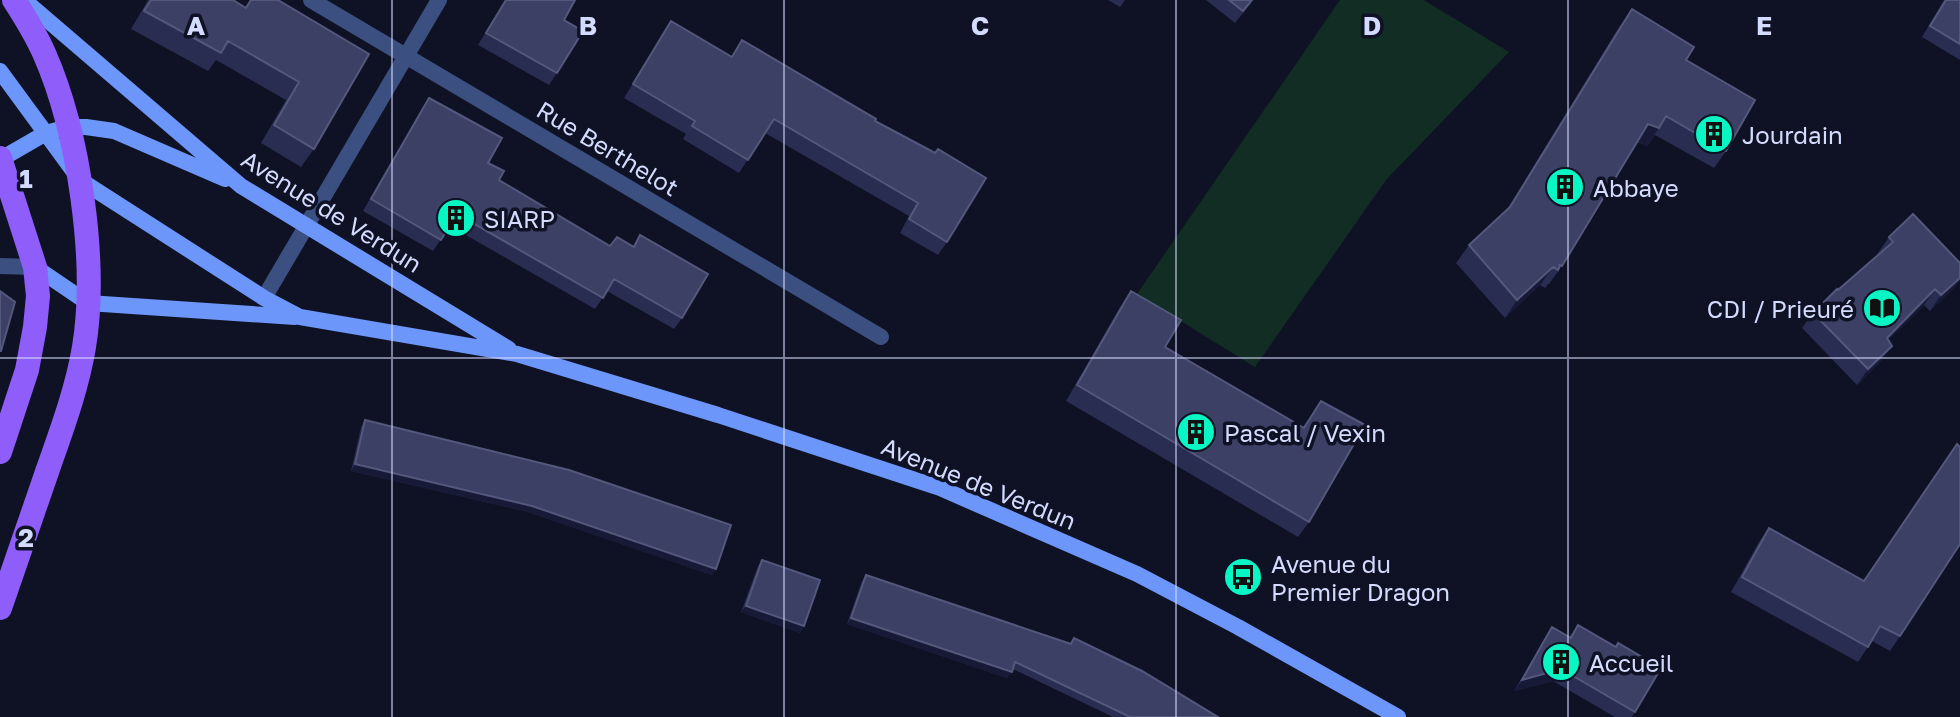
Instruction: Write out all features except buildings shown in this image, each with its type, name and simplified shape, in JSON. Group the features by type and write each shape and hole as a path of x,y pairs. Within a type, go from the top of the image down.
{"main road":[{"path":"0,608 72,400 85,345 88,303 88,266 80,180 57,130 45,54 14,0"},
{"name":"Avenue de Verdun","path":"24,0 241,186 517,354"},
{"path":"0,71 57,130"},
{"path":"0,452 27,370 38,296 35,267 0,158 57,130 86,127 114,131 241,186"},
{"name":"Avenue de Verdun","path":"80,180 264,298 300,317 517,354 718,415 940,488 1137,574 1398,717"},
{"path":"35,267 88,303 300,317"}],"street":[{"name":"Rue Berthelot","path":"311,0 881,337"},
{"path":"264,298 439,0"},
{"path":"0,266 35,267"}],"green space":[{"path":"1340,0 1424,0 1509,52 1386,180 1255,367 1137,294"}],"place":[{"name":"Jourdain","path":"1714,134"},
{"name":"Abbaye","path":"1565,187"},
{"name":"SIARP","path":"456,218"},
{"name":"CDI / Prieuré","path":"1882,308"},
{"name":"Pascal / Vexin","path":"1196,432"},
{"name":"Avenue du Premier Dragon","path":"1243,577"},
{"name":"Accueil","path":"1561,662"}]}
